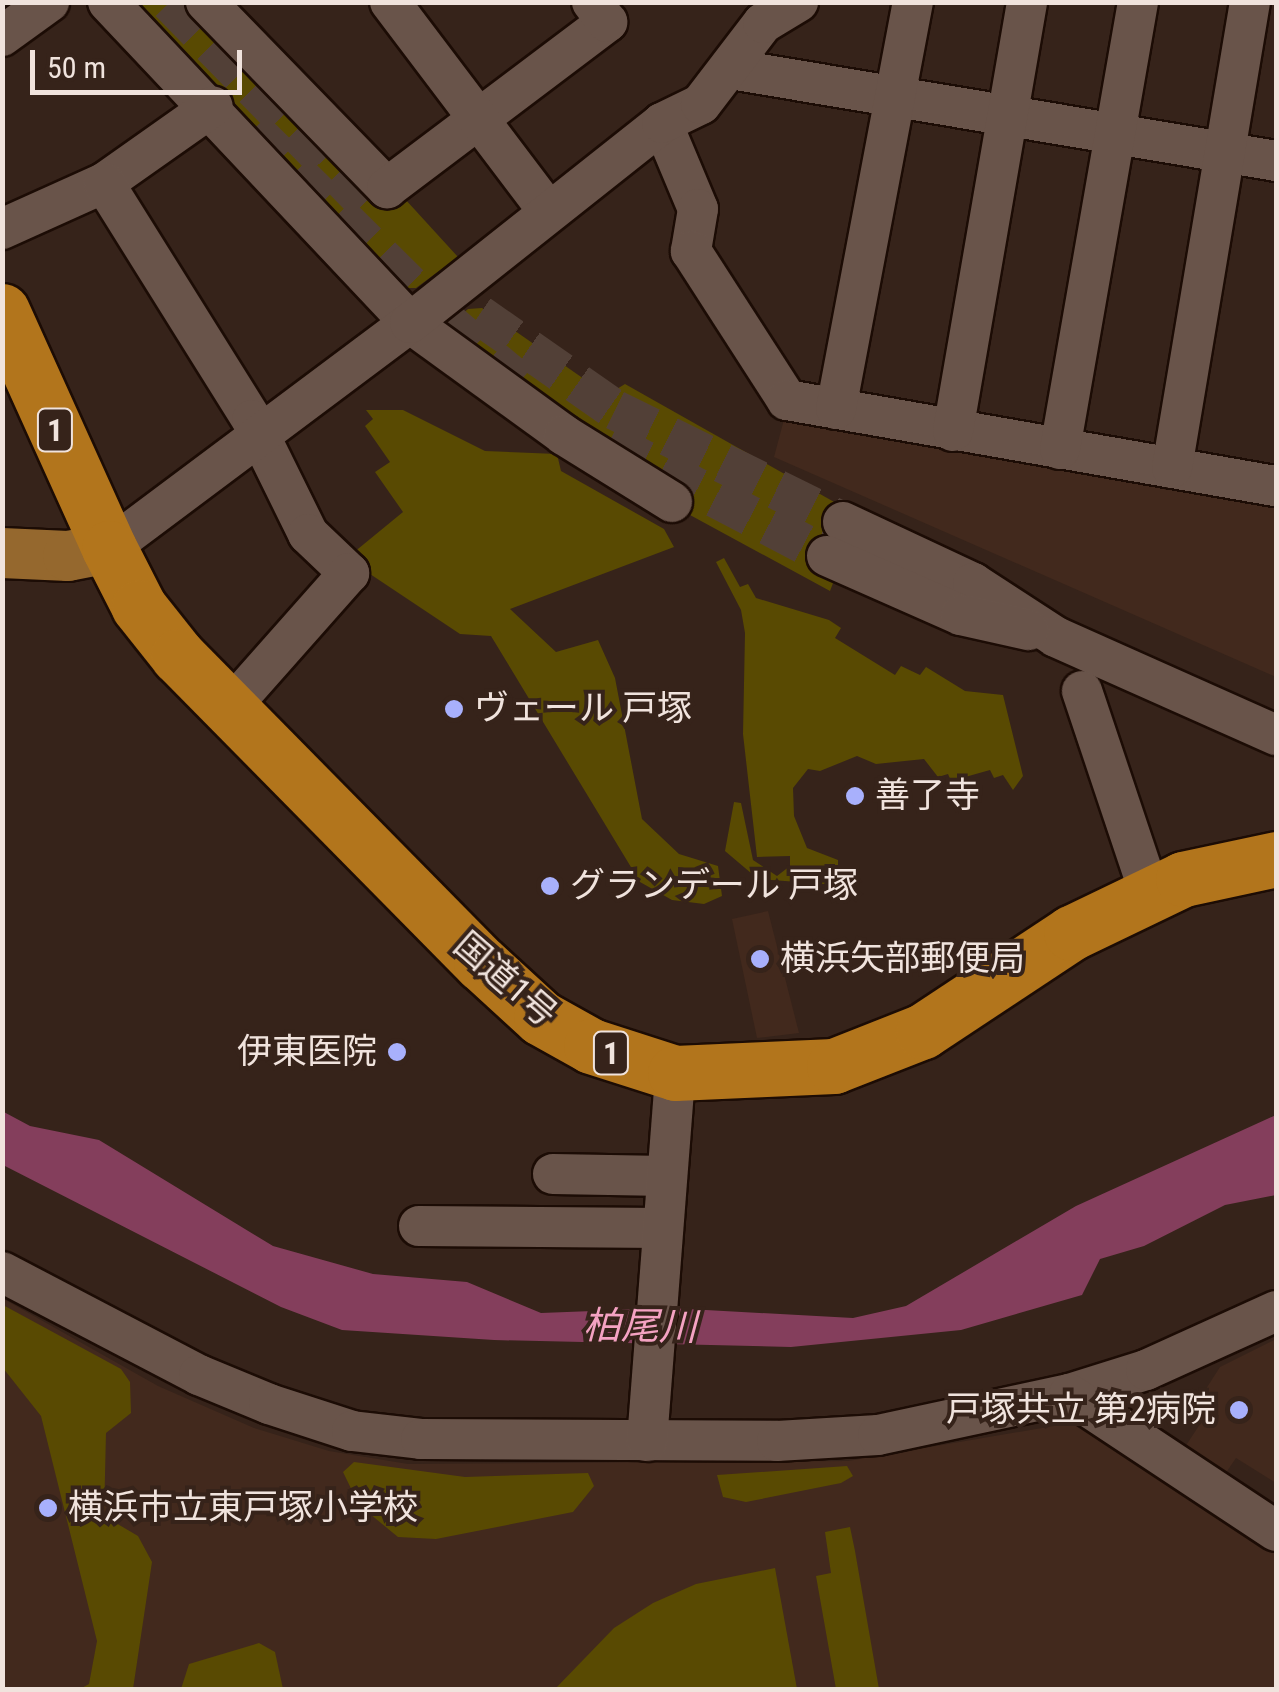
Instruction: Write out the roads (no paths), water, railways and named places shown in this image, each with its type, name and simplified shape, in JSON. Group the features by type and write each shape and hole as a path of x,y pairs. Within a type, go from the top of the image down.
{"highway":[{"name":"国道1号","path":"2,311 109,548 140,607 228,710 541,1018 590,1046 675,1073 834,1066 889,1048 1071,934 1150,894 1219,868 1276,859"}],"main road":[{"path":"2,553 68,556 109,548"}],"street":[{"path":"2,36 49,2"},
{"path":"108,2 212,106 410,323 564,434 672,502"},
{"path":"206,2 388,188 607,22 592,2"},
{"path":"390,2 549,212"},
{"path":"109,548 410,323 662,123 701,104 763,23 798,2"},
{"path":"836,410 913,2"},
{"path":"953,431 1027,2"},
{"path":"1060,449 1138,2"},
{"path":"1172,468 1225,153 1256,5"},
{"path":"731,68 1276,161"},
{"path":"2,229 104,184 212,106"},
{"path":"662,123 698,209 691,251 787,400 1276,486"},
{"path":"104,184 260,437 308,534 349,572 228,710"},
{"path":"835,539 972,583 1056,637 1276,735"},
{"path":"1082,691 1150,894"},
{"path":"647,1424 675,1073"},
{"path":"552,1174 666,1176"},
{"path":"419,1226 660,1234"},
{"path":"2,1272 198,1375 352,1431 421,1439 647,1424 878,1435 1069,1394 1146,1370 1276,1311"},
{"path":"1069,1394 1276,1531"}],"water":[{"name":"柏尾川","path":"2,1111 30,1126 99,1140 273,1246 373,1274 467,1282 541,1313 670,1308 853,1318 906,1306 1076,1206 1276,1115 1276,1195 1225,1205 1144,1246 1100,1259 1082,1295 961,1330 791,1347 494,1340 342,1330 281,1307 3,1165"}],"tunnel":[{"path":"170,2 370,207"},
{"path":"253,130 445,320 519,382"},
{"path":"479,315 615,410 843,522"},
{"path":"609,442 827,556"}],"place":[{"name":"ヴェール 戸塚","path":"454,709"},
{"name":"善了寺","path":"855,796"},
{"name":"グランデール 戸塚","path":"550,886"},
{"name":"横浜矢部郵便局","path":"760,959"},
{"name":"伊東医院","path":"397,1052"},
{"name":"戸塚共立 第2病院","path":"1239,1410"},
{"name":"横浜市立東戸塚小学校","path":"48,1508"}]}
